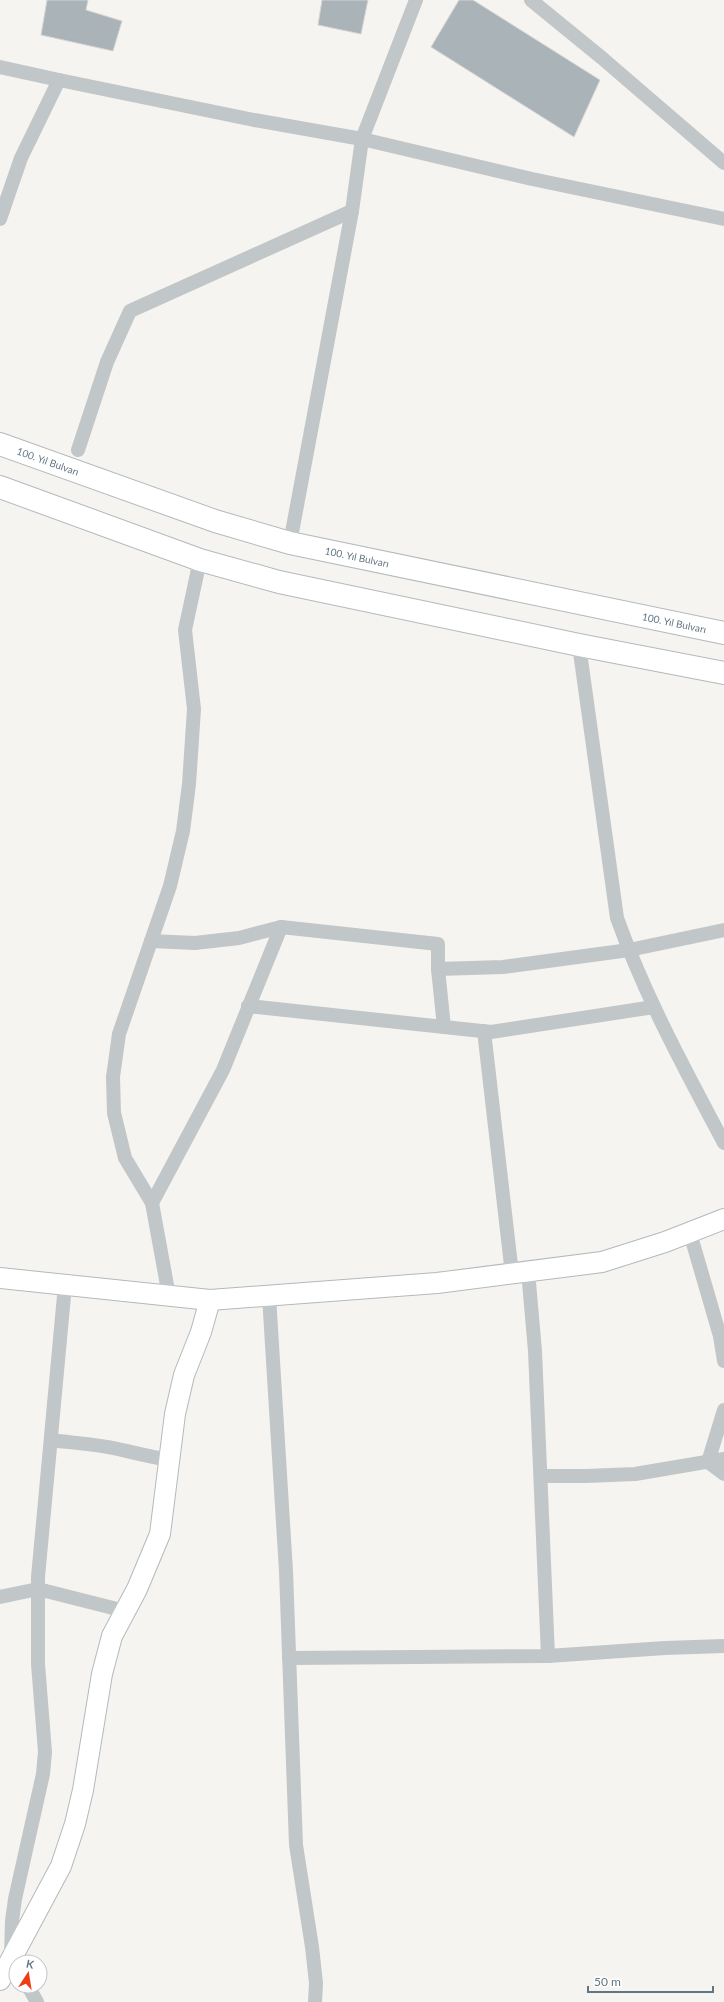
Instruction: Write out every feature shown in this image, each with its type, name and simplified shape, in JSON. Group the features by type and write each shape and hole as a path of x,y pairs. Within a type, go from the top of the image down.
{"main road":[{"name":"100. Yıl Bulvarı","path":"0,444 215,521 290,543 724,633"},
{"path":"0,487 200,560 279,582 579,645 724,673"}],"street":[{"path":"290,543 352,212 362,139 416,0"},
{"path":"531,0 602,58 724,163"},
{"path":"0,67 254,120 362,139 532,179 724,219"},
{"path":"0,219 21,158 59,80"},
{"path":"78,450 107,362 130,311 352,212"},
{"path":"169,1296 152,1203 125,1158 114,1113 113,1077 119,1034 170,886 183,831 189,784 194,709 185,630 200,560"},
{"path":"579,645 617,918 629,950 654,1007 724,1143"},
{"path":"151,941 195,943 239,938 281,927 438,944 438,969 444,1027"},
{"path":"152,1203 223,1070 281,927"},
{"path":"438,969 503,968 629,950 724,930"},
{"path":"248,1006 491,1032 654,1007"},
{"path":"484,1031 520,1272 535,1351 548,1656"},
{"path":"0,1278 210,1300 437,1283 602,1262 690,1233 724,1219"},
{"path":"690,1233 720,1336 724,1361"},
{"path":"12,1954 6,1928 15,1899 43,1774 45,1752 38,1664 38,1589 65,1285"},
{"path":"269,1296 286,1571 296,1845 312,1947 316,1983 315,2002"},
{"path":"18,1954 61,1866 83,1790 102,1674 112,1636 136,1589 160,1534 175,1414 184,1375 201,1332 210,1300"},
{"path":"708,1462 724,1410"},
{"path":"51,1440 90,1444 169,1460"},
{"path":"541,1476 636,1474 724,1459"},
{"path":"708,1462 724,1474"},
{"path":"0,1597 38,1589 125,1611"},
{"path":"289,1658 548,1656 664,1648 724,1646"},
{"path":"0,1980 8,1970"}],"building":[{"path":"47,0 88,0 86,10 122,21 113,51 41,35"},
{"path":"322,0 368,0 361,34 318,25"},
{"path":"459,0 473,0 600,80 574,137 431,47"}]}
